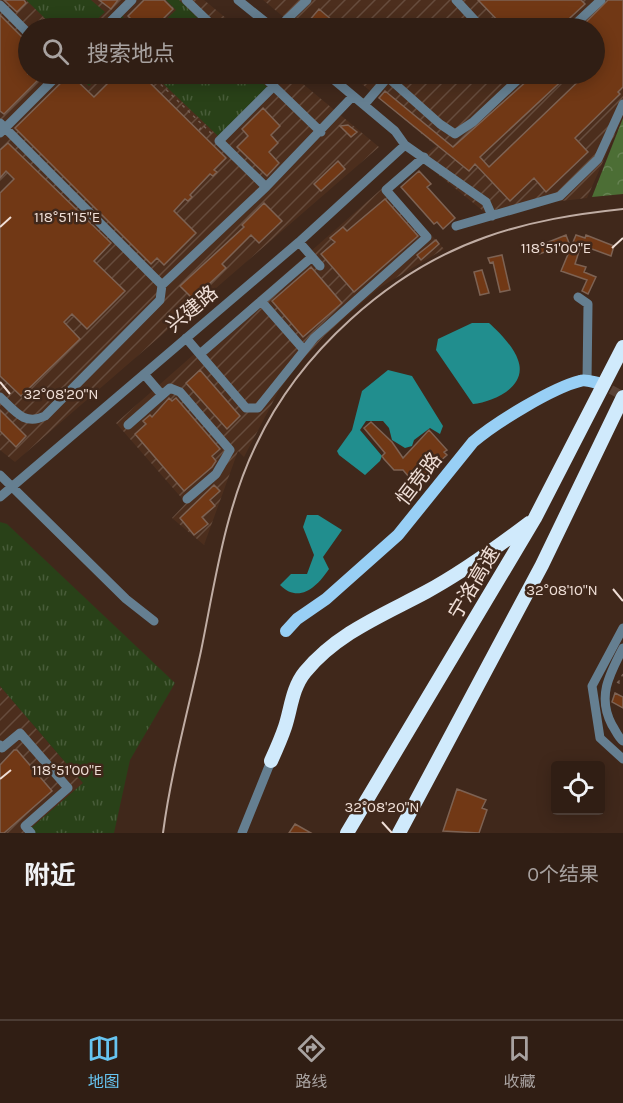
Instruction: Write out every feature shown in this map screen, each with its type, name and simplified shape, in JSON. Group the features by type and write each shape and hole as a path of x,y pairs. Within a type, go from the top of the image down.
{"highway":[{"name":"宁洛高速","path":"347,833 535,518 623,347"},
{"path":"399,833 542,565 623,397"},
{"path":"271,761 285,726 290,702 304,674 330,646 374,618 426,592 481,559 535,518"}],"main road":[{"name":"恒竞路","path":"286,631 297,619 326,600 398,535 473,442 486,431 542,399 582,380 593,382"}],"street":[{"path":"114,18 132,0"},
{"path":"186,0 205,18"},
{"path":"238,0 260,18"},
{"path":"288,18 307,0"},
{"path":"456,0 473,18"},
{"path":"582,18 601,0"},
{"path":"0,5 18,23"},
{"path":"48,84 2,128 162,285"},
{"path":"339,84 395,131 405,145 486,202 492,216"},
{"path":"364,105 379,84"},
{"path":"396,84 440,124 455,134 473,122 513,84"},
{"path":"266,187 219,141 274,86 321,132"},
{"path":"0,397 22,418 34,421 45,416 160,300 162,285 266,187 353,96"},
{"path":"456,226 560,196 598,159 623,104"},
{"name":"兴建路","path":"0,497 299,242 405,145"},
{"path":"186,338 246,408 258,408 304,350 357,297 427,237 386,190 424,157"},
{"path":"299,242 320,266"},
{"path":"200,354 312,257"},
{"path":"578,297 588,304 593,382"},
{"path":"261,301 304,350"},
{"path":"144,374 162,395"},
{"path":"128,425 170,388 180,392 230,450 216,474 187,499"},
{"path":"0,475 126,599 154,621"},
{"path":"623,628 592,686 600,738 623,759"},
{"path":"623,648 609,675 604,703 608,717 623,741"},
{"path":"1,748 20,733 68,788 25,831"},
{"path":"242,833 271,761"}],"path":[{"path":"160,84 219,141"},
{"path":"199,130 203,125"},
{"path":"618,683 623,674"}],"shaded area":[{"path":"0,0 204,0 226,18 18,18 18,84 303,84 379,147 15,462 0,450"},
{"path":"263,0 623,0 623,116 587,198 544,203 493,219 419,159 436,146 362,84 605,84 605,18 285,18"},
{"path":"386,185 444,249 379,288 325,335 294,370 278,392 244,457 238,451 204,545 172,518 186,503 116,423"},
{"path":"0,686 83,783 31,828 35,833 0,833"}],"green space":[{"path":"26,0 91,0 105,12 99,18 45,18"},
{"path":"166,0 179,0 198,18 167,18 176,10"},
{"path":"163,84 264,84 267,87 218,136"},
{"path":"623,118 623,194 592,197"},
{"path":"0,522 7,524 175,683 130,760 114,833 35,833 31,828 83,783 0,686"}],"water":[{"path":"472,323 489,323 497,330 513,350 520,370 518,378 507,391 490,400 473,404 436,350 438,339"},
{"path":"388,370 412,376 443,426 440,434 430,428 414,440 412,446 405,448 392,440 389,428 383,421 366,421 360,430 382,456 380,461 365,475 337,451 352,430 362,391"},
{"path":"307,515 318,515 342,530 323,557 329,569 324,576 307,591 294,593 280,585 291,574 307,574 314,555 303,527"}],"building":[{"path":"4,0 24,0 26,3 17,12"},
{"path":"99,0 118,0 111,9"},
{"path":"144,0 164,0 173,9 164,18 130,18 128,16"},
{"path":"478,0 581,0 585,4 570,18 495,18"},
{"path":"608,0 623,0 623,87 618,92 620,94 575,138 588,152 546,192 534,178 510,201 475,164 469,171 379,98 385,91 453,147 523,84 558,84 480,157 489,167 576,84 605,84 605,18 590,18"},
{"path":"319,9 330,18 311,18"},
{"path":"0,15 18,33 18,84 34,84 4,114 0,111"},
{"path":"60,84 80,84 94,97 107,84 151,84 226,158 214,170 217,172 213,176 210,174 190,195 192,197 188,201 185,199 174,211 196,233 164,265 157,258 151,264 15,128"},
{"path":"263,108 280,126 271,135 278,143 269,152 279,163 267,176 237,147 248,136 242,129"},
{"path":"348,125 357,132 351,137 340,126"},
{"path":"8,143 111,243 94,261 125,291 87,329 72,314 64,322 80,339 21,396 0,376 0,193 14,179 6,171 0,178 0,150"},
{"path":"338,161 345,169 321,191 314,184"},
{"path":"419,171 431,184 427,187 455,218 443,229 437,222 434,224 401,187"},
{"path":"385,199 418,236 354,292 321,254 335,242 330,238 343,227 347,231"},
{"path":"264,203 282,221 259,243 251,235 222,264 226,268 193,299 180,286 244,227 242,225"},
{"path":"566,235 569,243 539,254 536,247"},
{"path":"576,235 585,238 586,235 614,246 611,256 581,245 575,264 586,267 584,272 596,277 588,294 582,291 587,280 561,271"},
{"path":"436,240 439,244 421,260 417,255"},
{"path":"502,255 510,290 500,292 493,262 490,263 488,258"},
{"path":"311,267 342,303 303,337 272,301"},
{"path":"482,270 489,293 480,295 474,272"},
{"path":"200,370 240,416 227,429 186,383"},
{"path":"169,398 172,401 176,398 220,449 212,456 216,461 212,467 184,491 135,434 146,424 143,421 150,415 152,417"},
{"path":"0,410 26,436 16,447 0,431"},
{"path":"371,422 392,442 403,458 429,430 447,450 444,452 447,455 415,484 403,470 394,470 384,459 382,456 385,453 364,428"},
{"path":"214,485 220,491 210,500 215,506 202,517 208,524 194,535 180,518"},
{"path":"615,693 623,697 623,708 612,702"},
{"path":"14,750 17,750 52,791 4,833 0,833 0,765"},
{"path":"457,789 486,800 482,808 487,810 479,833 443,831"},
{"path":"295,824 311,833 289,833"}],"tunnel":[{"path":"599,383 623,396"}],"railway":[{"path":"163,833 175,764 201,651 216,572 236,494 256,445 274,411 296,378 351,319 382,293 415,271 450,252 486,237 537,222 623,209"}]}
